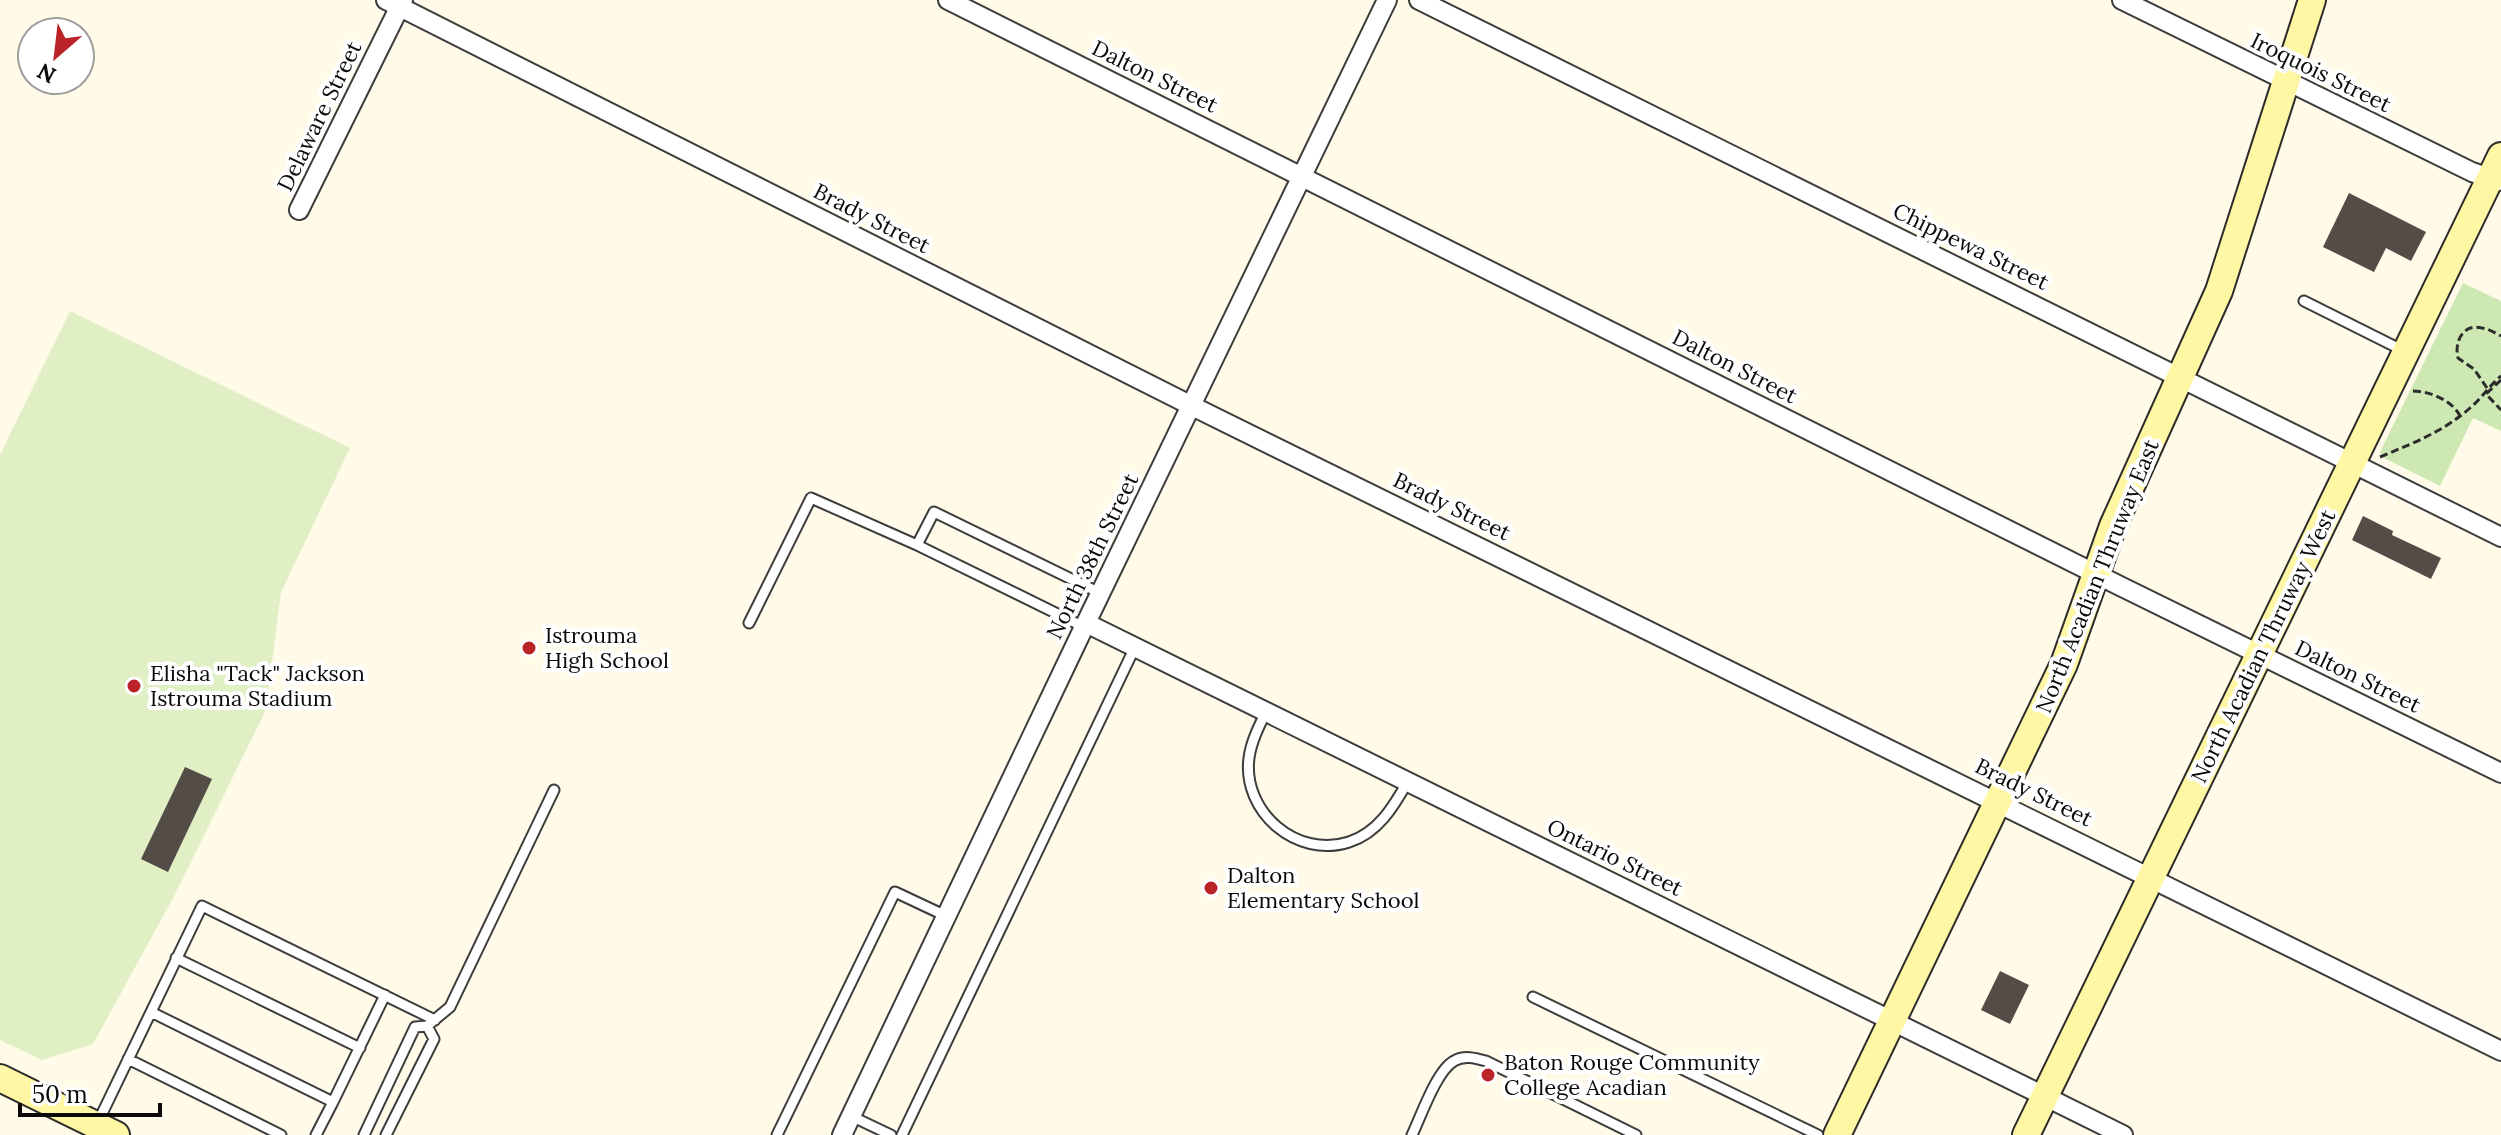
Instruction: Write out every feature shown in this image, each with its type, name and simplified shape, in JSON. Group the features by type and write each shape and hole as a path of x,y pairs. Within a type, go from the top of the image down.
{"street":[{"name":"Dalton Street","path":"948,0 2501,773"},
{"name":"North 38th Street","path":"842,1135 1387,0"},
{"name":"Chippewa Street","path":"1419,0 2182,377 2362,462 2501,537"},
{"name":"Iroquois Street","path":"2122,0 2472,172 2497,172"},
{"name":"North Acadian Thruway East","path":"1837,1135 2064,664 2123,501 2219,291 2312,0"},
{"name":"Delaware Street","path":"299,210 396,3"},
{"name":"Brady Street","path":"396,3 1192,406 2501,1051"},
{"name":"North Acadian Thruway West","path":"2026,1135 2260,655 2362,462 2405,352 2497,172"},
{"name":"Ontario Street","path":"1085,625 1408,781 2123,1135"},
{"path":"0,1078 106,1130"}],"lane":[{"path":"2304,301 2405,352"},
{"path":"749,623 811,498 1085,625"},
{"path":"917,545 934,512 1100,593"},
{"path":"902,1135 1135,647"},
{"path":"1266,712 1248,759 1251,788 1264,815 1283,833 1304,843 1326,846 1349,842 1368,833 1386,816 1408,781"},
{"path":"364,1135 415,1027 431,1023 450,1007 554,790"},
{"path":"777,1135 895,892 946,916"},
{"path":"106,1130 128,1059 202,906 385,995 431,1023 434,1039 386,1135"},
{"path":"176,958 360,1048"},
{"path":"316,1135 385,995"},
{"path":"1533,997 1818,1135"},
{"path":"151,1012 333,1102"},
{"path":"1412,1135 1444,1068 1455,1060 1468,1057 1486,1061 1636,1135"},
{"path":"128,1059 281,1135"},
{"path":"851,1116 891,1135"}],"path":[{"path":"2487,388 2474,369 2458,358 2457,343 2464,331 2471,327 2485,328 2501,336"},
{"path":"2362,462 2433,436 2473,406 2487,388 2501,378"},
{"path":"2501,378 2486,394 2501,410"},
{"path":"2406,394 2425,391 2455,406 2460,416"}],"green space":[{"path":"2463,283 2501,301 2501,431 2473,418 2440,486 2384,458 2380,452"},
{"name":"Elisha \"Tack\" Jackson Istrouma Stadium","path":"70,311 350,448 281,592 266,710 173,898 93,1044 42,1060 0,1040 0,455"}],"building":[{"path":"2349,193 2426,232 2411,261 2386,248 2374,272 2323,247"},
{"path":"2363,516 2393,531 2392,535 2441,558 2431,579 2352,540"},
{"path":"185,767 212,779 168,872 141,859"},
{"path":"2000,971 2029,985 2010,1024 1981,1010"}],"place":[{"name":"Istrouma High School","path":"529,648"},
{"name":"Elisha \"Tack\" Jackson Istrouma Stadium","path":"134,686"},
{"name":"Dalton Elementary School","path":"1211,888"},
{"name":"Baton Rouge Community College Acadian","path":"1488,1075"}]}
